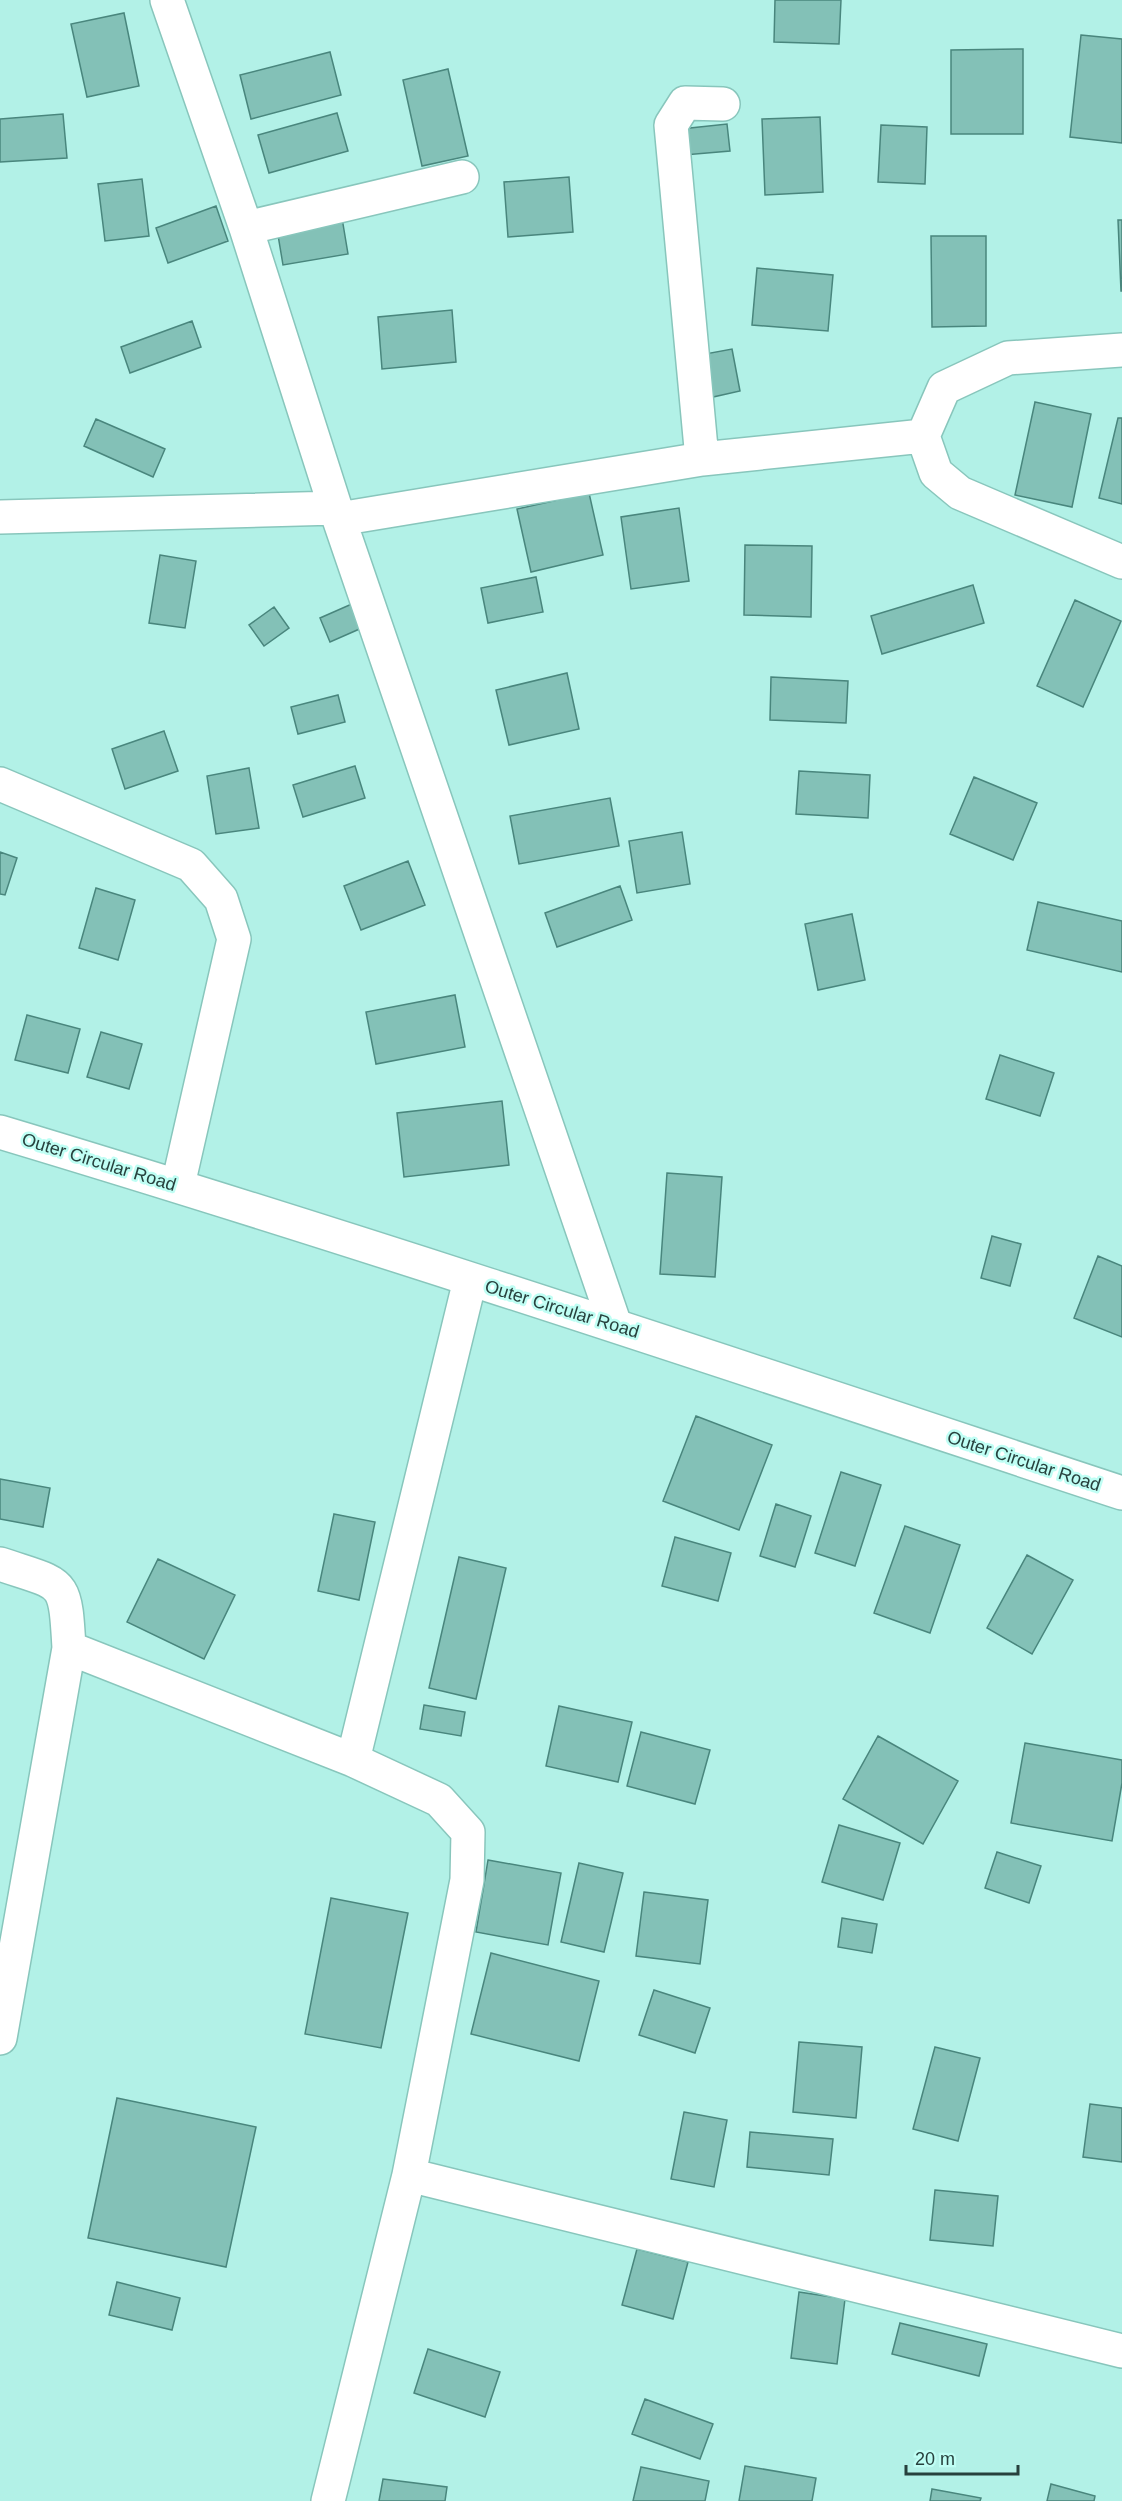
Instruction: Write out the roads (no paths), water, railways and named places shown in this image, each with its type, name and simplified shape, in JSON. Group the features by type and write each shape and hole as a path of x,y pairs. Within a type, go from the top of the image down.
{"street":[{"path":"168,0 246,228 338,513 615,1325"},
{"path":"702,459 671,125 685,103 723,104"},
{"path":"246,228 462,177"},
{"path":"1122,350 1008,358 944,388 923,436 936,472 960,493 1122,562"},
{"path":"0,517 338,513 702,459 923,436"},
{"path":"0,784 191,865 220,898 234,939 178,1185"},
{"name":"Outer Circular Road","path":"0,1132 178,1185 615,1325 1122,1493"},
{"path":"353,1760 470,1280"},
{"path":"0,1564 54,1582 66,1599 69,1648 0,2038"},
{"path":"69,1648 353,1760 440,1800 468,1832 467,1880 409,2175 328,2501"},
{"path":"409,2175 1122,2351"}]}
